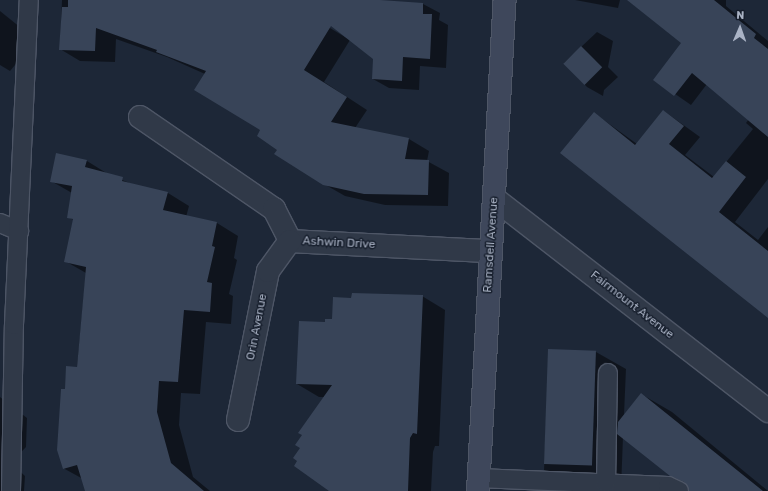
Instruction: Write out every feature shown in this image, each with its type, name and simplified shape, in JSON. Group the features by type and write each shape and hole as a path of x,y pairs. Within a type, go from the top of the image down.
{"street":[{"name":"Ramsdell Avenue","path":"478,484 505,0"},
{"name":"Ashwin Drive","path":"140,117 274,209 290,241 490,251"},
{"name":"Fairmount Avenue","path":"495,199 768,410"},
{"name":"Orin Avenue","path":"238,420 268,271 290,241"}],"lane":[{"path":"11,491 7,321 19,231 29,0"},
{"path":"0,222 19,231"},
{"path":"606,484 608,373"},
{"path":"478,484 606,484 668,486 678,491"}],"building":[{"path":"68,0 380,0 423,3 423,14 432,14 430,59 403,57 402,81 372,79 373,59 331,26 304,70 347,97 331,122 409,138 405,159 429,160 428,195 364,194 323,185 274,154 277,150 257,136 260,130 194,90 206,71 156,52 157,50 96,28 95,51 59,50 62,7 68,7"},
{"path":"627,0 714,0 756,34 754,38 768,49 768,137 692,73 674,96 653,80 681,43"},
{"path":"581,46 602,67 585,85 563,64"},
{"path":"663,110 684,126 669,144 712,178 726,161 746,177 719,212 768,251 768,318 560,153 594,112 635,145"},
{"path":"56,153 87,160 85,167 123,177 122,181 168,192 163,210 217,222 212,246 215,247 207,282 212,283 210,312 184,310 178,382 159,381 157,412 171,463 204,491 85,491 77,465 63,469 57,450 61,389 65,389 66,366 77,367 86,267 64,262 73,219 67,218 72,186 50,182"},
{"path":"352,293 423,295 417,434 413,433 410,438 408,491 329,491 294,466 297,461 293,458 300,448 295,445 302,435 298,433 332,385 296,384 299,321 325,322 325,319 332,319 333,297 351,298"},
{"path":"548,349 596,351 592,466 544,464"},
{"path":"641,393 763,491 689,491 684,482 670,476 617,434 618,422"}]}
